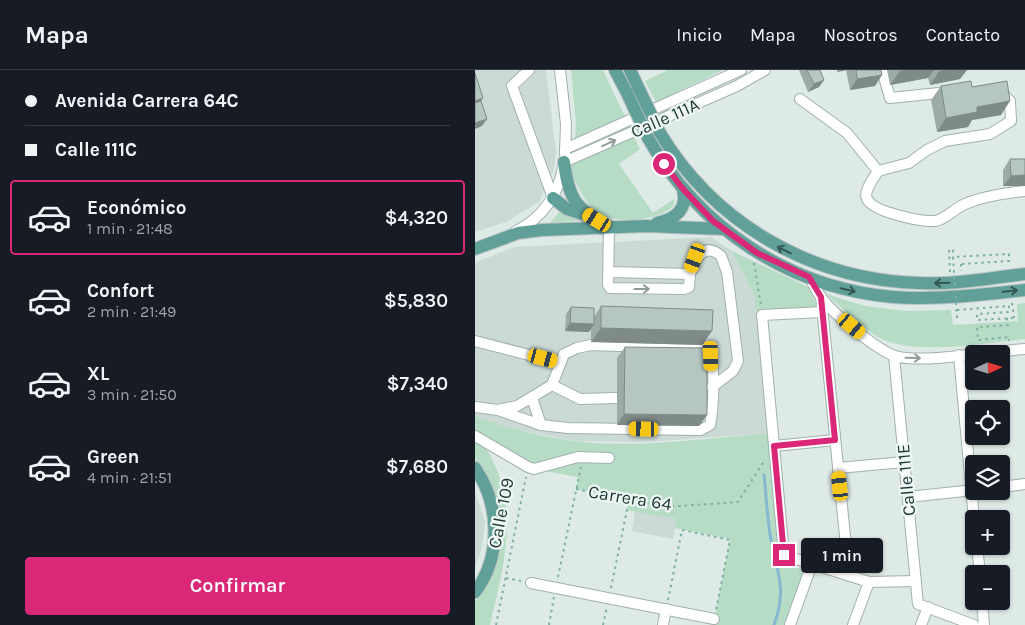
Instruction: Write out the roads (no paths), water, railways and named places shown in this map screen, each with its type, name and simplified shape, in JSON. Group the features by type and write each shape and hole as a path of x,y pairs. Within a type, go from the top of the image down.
{"main road":[{"path":"615,70 632,90 683,189 723,229 757,253 809,277 853,291 893,297 938,297 1025,290"},
{"path":"630,70 632,90"},
{"path":"654,135 719,205 756,234 801,258 849,273 896,282 948,283 1025,274"},
{"path":"564,162 567,184 573,201 588,215 609,227"},
{"path":"646,226 669,220 678,214 684,202 683,189"},
{"path":"553,198 567,209 588,215"},
{"path":"475,249 508,235 528,231 646,226 723,229"},
{"name":"Calle 109","path":"475,468 490,498 495,524 494,546 489,565 475,592"}],"street":[{"path":"529,70 512,86 553,198"},
{"path":"508,235 539,217 553,198 564,162 565,149 565,116 560,70"},
{"name":"Calle 111A","path":"565,149 741,70"},
{"name":"Calle 111A","path":"564,162 737,86 765,70"},
{"path":"882,70 890,98 963,90"},
{"path":"991,91 1000,92 1010,101 1011,121 990,134 945,141 927,150 909,163 878,171 866,192 866,198 872,206 919,220 937,221 965,204 1001,194 1025,191"},
{"path":"800,99 847,133 878,171"},
{"path":"609,227 608,285 612,289 688,289 689,274 695,258 704,250 709,250 721,256 727,272 738,361 733,371 712,387"},
{"path":"609,272 689,274"},
{"path":"809,277 821,297 875,345 894,356 920,358 1010,350 1025,352"},
{"path":"821,297 849,576"},
{"path":"823,312 762,315 784,555 869,582 916,581"},
{"path":"475,341 560,363"},
{"path":"475,407 499,410 541,425 568,428 701,430 710,425 712,387 709,346 703,348 584,346 567,352 560,363 552,385 517,406 499,410"},
{"path":"959,355 969,455"},
{"name":"Calle 111E","path":"894,356 916,581 923,606 921,625"},
{"path":"552,385 580,399 617,398"},
{"path":"532,398 541,425"},
{"name":"Carrera 64","path":"475,436 528,467 543,467 567,459 583,457 609,458"},
{"path":"774,446 835,440"},
{"path":"838,468 904,462"},
{"path":"1010,486 1025,484"},
{"path":"908,497 965,491"},
{"path":"790,625 812,564"},
{"path":"853,625 869,582"},
{"path":"531,583 714,619"},
{"path":"923,606 974,625"},
{"path":"663,625 666,609"},
{"path":"983,610 984,625"}],"waterway":[{"path":"764,475 770,534 778,569 780,589 780,600 774,625"}]}
